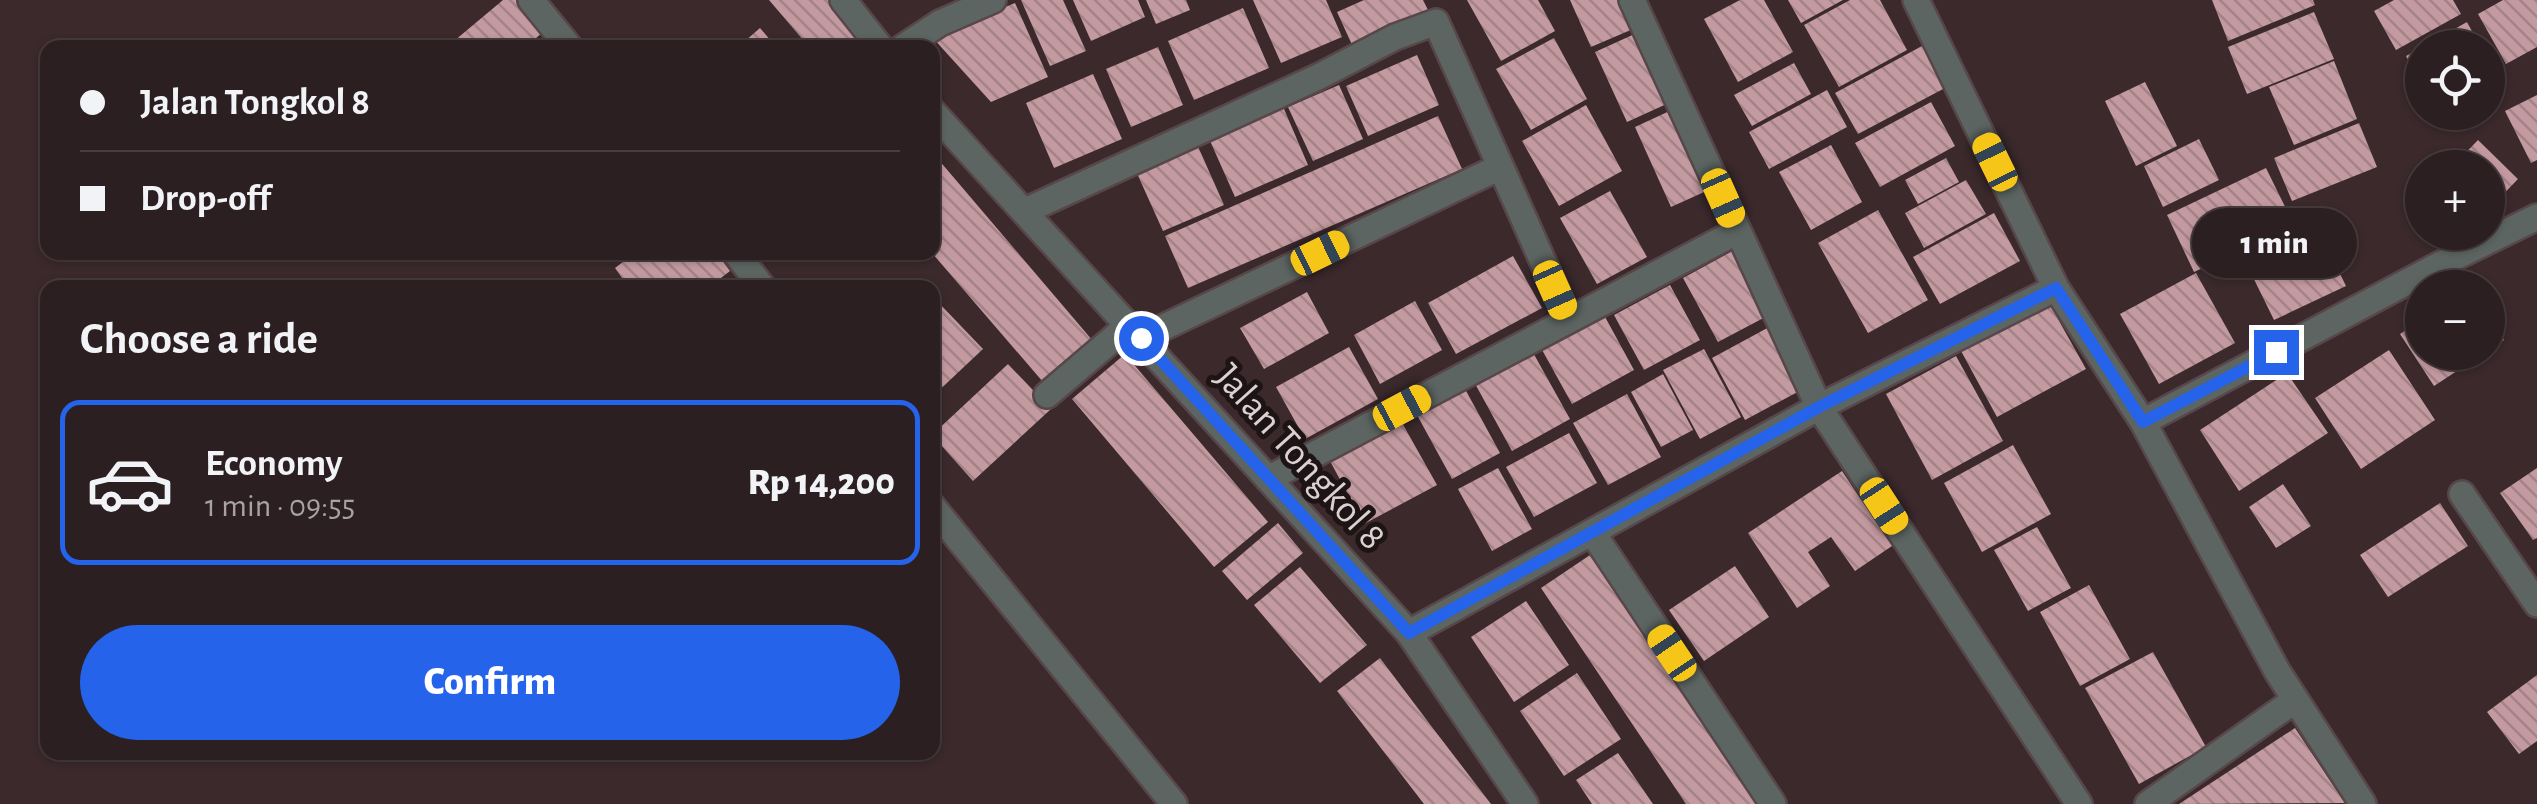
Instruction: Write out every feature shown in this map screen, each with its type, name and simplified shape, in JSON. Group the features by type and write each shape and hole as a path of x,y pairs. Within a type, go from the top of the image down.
{"street":[{"path":"531,0 564,40"},
{"path":"843,0 874,40"},
{"path":"915,40 991,0"},
{"path":"1632,0 1819,407 2080,804"},
{"path":"1916,0 2056,288 2143,422 2295,700 2363,804"},
{"path":"1025,211 1318,77 1395,37 1431,11 1568,320"},
{"name":"Jalan Tongkol 8","path":"940,120 1409,633 1525,804"},
{"path":"1047,394 1135,332 1500,167"},
{"path":"2143,422 2440,264 2537,218"},
{"path":"1268,479 1738,231"},
{"path":"1409,633 1819,407 2056,288"},
{"path":"2462,494 2537,604"},
{"path":"940,516 1174,804"},
{"path":"1592,532 1772,804"},
{"path":"2148,804 2295,700"}],"building":[{"path":"503,0 518,0 544,31 534,40 455,40"},
{"path":"769,0 830,0 864,40 803,40"},
{"path":"1021,0 1063,0 1086,51 1050,66"},
{"path":"1073,0 1138,0 1145,17 1091,41"},
{"path":"1146,0 1186,0 1190,10 1156,24"},
{"path":"1253,0 1326,0 1342,37 1281,63"},
{"path":"1364,0 1423,0 1431,16 1354,49 1337,12"},
{"path":"1467,0 1538,0 1555,31 1501,61"},
{"path":"1570,0 1628,0 1640,26 1591,47"},
{"path":"1740,0 1764,0 1793,52 1738,82 1704,19"},
{"path":"1788,0 1843,0 1801,23"},
{"path":"1850,0 1880,0 1907,50 1839,87 1804,25"},
{"path":"2212,0 2313,0 2315,5 2228,41"},
{"path":"2394,0 2453,0 2461,14 2432,30 2405,30 2405,45 2396,50 2374,11"},
{"path":"2503,0 2537,0 2537,47 2506,64 2505,30 2487,30 2478,14"},
{"path":"1015,3 1048,77 991,102 940,46 940,40 932,37"},
{"path":"1243,8 1269,68 1194,100 1168,41"},
{"path":"2314,12 2334,59 2247,94 2228,47"},
{"path":"2467,22 2471,30 2453,30"},
{"path":"760,28 770,40 746,40"},
{"path":"1639,32 1671,102 1627,122 1595,52"},
{"path":"1554,38 1587,99 1531,130 1496,69"},
{"path":"1922,46 1945,88 1858,134 1835,93"},
{"path":"1158,47 1183,105 1131,127 1106,69"},
{"path":"1417,55 1439,105 1368,136 1346,86"},
{"path":"2334,61 2357,119 2294,145 2269,87"},
{"path":"1794,63 1811,94 1752,126 1734,95"},
{"path":"1093,74 1122,139 1054,168 1026,103"},
{"path":"2145,82 2177,146 2136,166 2105,101"},
{"path":"1339,85 1363,139 1313,161 1288,107"},
{"path":"1827,90 1847,127 1769,169 1749,132"},
{"path":"2537,95 2537,160 2531,163 2505,111"},
{"path":"1281,102 1308,165 1235,197 1207,134"},
{"path":"1931,102 1955,146 1880,187 1855,143"},
{"path":"1586,105 1622,171 1559,206 1522,141"},
{"path":"1676,108 1713,188 1671,207 1635,127"},
{"path":"1438,116 1462,169 1188,288 1165,236"},
{"path":"2359,123 2377,167 2292,201 2274,158"},
{"path":"2199,139 2219,180 2163,207 2144,166"},
{"path":"2478,140 2488,150 2468,150"},
{"path":"1196,142 1224,205 1163,231 1135,169"},
{"path":"1831,145 1862,202 1811,230 1779,172"},
{"path":"1946,158 1959,182 1918,204 1905,180"},
{"path":"940,161 1093,341 1043,382 938,260"},
{"path":"2505,166 2518,179 2505,192"},
{"path":"2266,168 2294,225 2194,272 2167,215"},
{"path":"1966,180 1986,214 1924,248 1905,213"},
{"path":"1610,191 1647,257 1597,284 1560,218"},
{"path":"1878,210 1928,300 1868,333 1818,243"},
{"path":"1994,213 2020,261 1940,304 1913,257"},
{"path":"2317,227 2346,286 2274,320 2245,261"},
{"path":"1738,248 1773,313 1718,342 1683,278"},
{"path":"1513,256 1542,308 1456,354 1428,303"},
{"path":"626,260 722,260 730,271 718,280 623,280 615,268"},
{"path":"2196,273 2235,343 2159,384 2120,314"},
{"path":"1670,285 1700,340 1644,370 1614,315"},
{"path":"1307,292 1329,333 1264,369 1240,328"},
{"path":"1415,301 1442,350 1380,384 1354,335"},
{"path":"2049,303 2086,369 1997,417 1961,351"},
{"path":"940,304 983,349 940,389"},
{"path":"1604,315 1634,370 1572,404 1541,348"},
{"path":"1771,326 1805,388 1745,420 1712,358"},
{"path":"1349,347 1378,399 1305,439 1276,387"},
{"path":"1531,349 1570,419 1512,451 1473,380"},
{"path":"1704,349 1741,417 1700,439 1663,370"},
{"path":"2389,350 2435,420 2361,469 2315,398"},
{"path":"1125,354 1268,522 1214,567 1072,399"},
{"path":"1956,356 2003,441 1932,480 1886,394"},
{"path":"1008,364 1051,409 973,481 940,444 940,428"},
{"path":"2424,370 2458,370 2434,386"},
{"path":"2287,373 2328,433 2239,491 2200,430"},
{"path":"1663,374 1693,430 1661,447 1631,392"},
{"path":"1465,389 1500,453 1452,479 1417,415"},
{"path":"1627,394 1661,457 1608,485 1573,423"},
{"path":"1401,421 1437,485 1364,524 1330,461"},
{"path":"1569,433 1597,483 1534,517 1506,467"},
{"path":"2013,445 2051,514 1982,552 1944,483"},
{"path":"1498,468 1532,529 1492,551 1458,489"},
{"path":"2537,468 2537,538 2533,540 2500,493"},
{"path":"1842,471 1892,546 1855,571 1831,537 1808,552 1830,586 1797,608 1748,533"},
{"path":"2283,484 2311,526 2276,548 2249,507"},
{"path":"2440,503 2468,546 2388,597 2360,555"},
{"path":"1278,523 1303,553 1247,600 1222,571"},
{"path":"2037,527 2071,588 2028,611 1994,550"},
{"path":"1596,551 1765,804 1686,804 1541,588"},
{"path":"1735,566 1769,617 1704,661 1669,610"},
{"path":"1300,567 1367,645 1320,683 1254,605"},
{"path":"2089,585 2130,659 2080,686 2040,612"},
{"path":"1526,601 1569,665 1514,702 1471,637"},
{"path":"2153,652 2206,747 2139,784 2085,688"},
{"path":"1380,658 1491,804 1424,804 1337,691"},
{"path":"1577,673 1621,739 1564,776 1520,711"},
{"path":"2537,675 2537,741 2519,754 2487,712"},
{"path":"2295,728 2345,803 2179,804 2211,783"},
{"path":"1618,753 1653,804 1592,804 1576,780"}],"route":[{"path":"1141,338 1409,633 1819,407 2056,288 2143,422 2276,352"}]}
